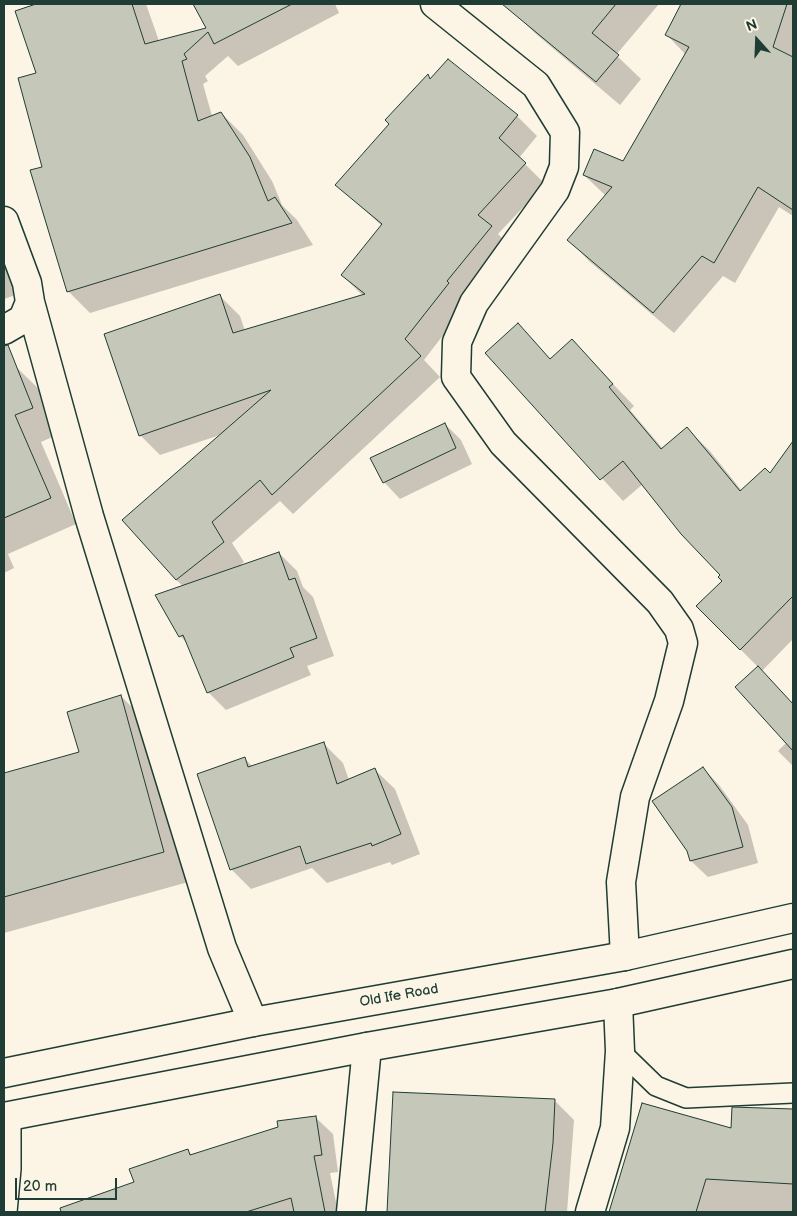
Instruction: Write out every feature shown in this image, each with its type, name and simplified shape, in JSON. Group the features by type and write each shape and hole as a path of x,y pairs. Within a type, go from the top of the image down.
{"street":[{"path":"435,4 536,85 565,132 564,167 556,190 474,303 456,342 456,377 503,443 660,602 679,629 683,643 669,701 635,797 620,882 625,956"},
{"path":"4,221 27,283 30,302 89,516 219,939 253,1022"},
{"path":"4,330 23,319 30,302"},
{"name":"Old Ife Road","path":"4,1073 253,1022 625,956 793,918"},
{"path":"7,1116 367,1047 618,1003 793,964"},
{"path":"590,1212 615,1128 620,1051 618,1003"},
{"path":"351,1212 367,1047"}],"lane":[{"path":"620,1051 656,1086 686,1098 793,1093"},
{"path":"7,1116 11,1169 7,1212"}],"building":[{"path":"36,4 132,4 145,44 206,28 193,4 292,4 214,44 208,32 184,54 187,59 182,61 198,121 221,112 250,157 268,201 275,197 292,223 67,292 30,170 42,167 18,78 36,73 15,11"},
{"path":"502,4 616,4 592,33 619,55 596,82"},
{"path":"681,4 787,4 773,47 793,57 793,210 758,187 714,263 702,256 653,313 567,240 612,187 583,175 594,149 623,161 689,47 665,35"},
{"path":"448,59 518,115 499,138 526,163 478,215 492,226 447,281 449,283 405,339 421,356 272,495 260,480 212,522 224,542 176,580 122,520 271,390 139,436 104,334 220,294 233,333 365,294 341,275 382,224 335,185 389,124 385,120 428,74 430,79"},
{"path":"518,323 550,359 572,339 613,384 609,387 661,449 687,427 740,491 765,468 770,473 793,441 793,596 740,650 696,606 722,581 718,577 720,575 681,534 623,461 600,480 485,353"},
{"path":"8,345 33,408 15,415 51,498 4,518 4,346"},
{"path":"445,423 456,448 383,483 370,458"},
{"path":"279,552 289,580 295,578 317,638 290,648 294,657 207,693 183,635 179,637 155,595"},
{"path":"758,666 793,704 793,751 735,687"},
{"path":"121,695 164,852 4,897 4,773 79,752 67,712"},
{"path":"324,742 337,784 375,768 401,834 372,846 371,843 306,864 300,846 230,870 197,774 245,757 248,767"},
{"path":"703,767 732,807 743,847 690,861 687,851 652,801"},
{"path":"393,1092 555,1099 553,1143 545,1212 387,1212"},
{"path":"642,1103 731,1128 732,1107 793,1109 793,1184 706,1179 696,1212 609,1212"},
{"path":"316,1116 322,1155 314,1156 325,1212 294,1212 291,1198 246,1212 61,1212 60,1208 134,1182 129,1169 188,1149 190,1155 278,1127 277,1121"}]}
